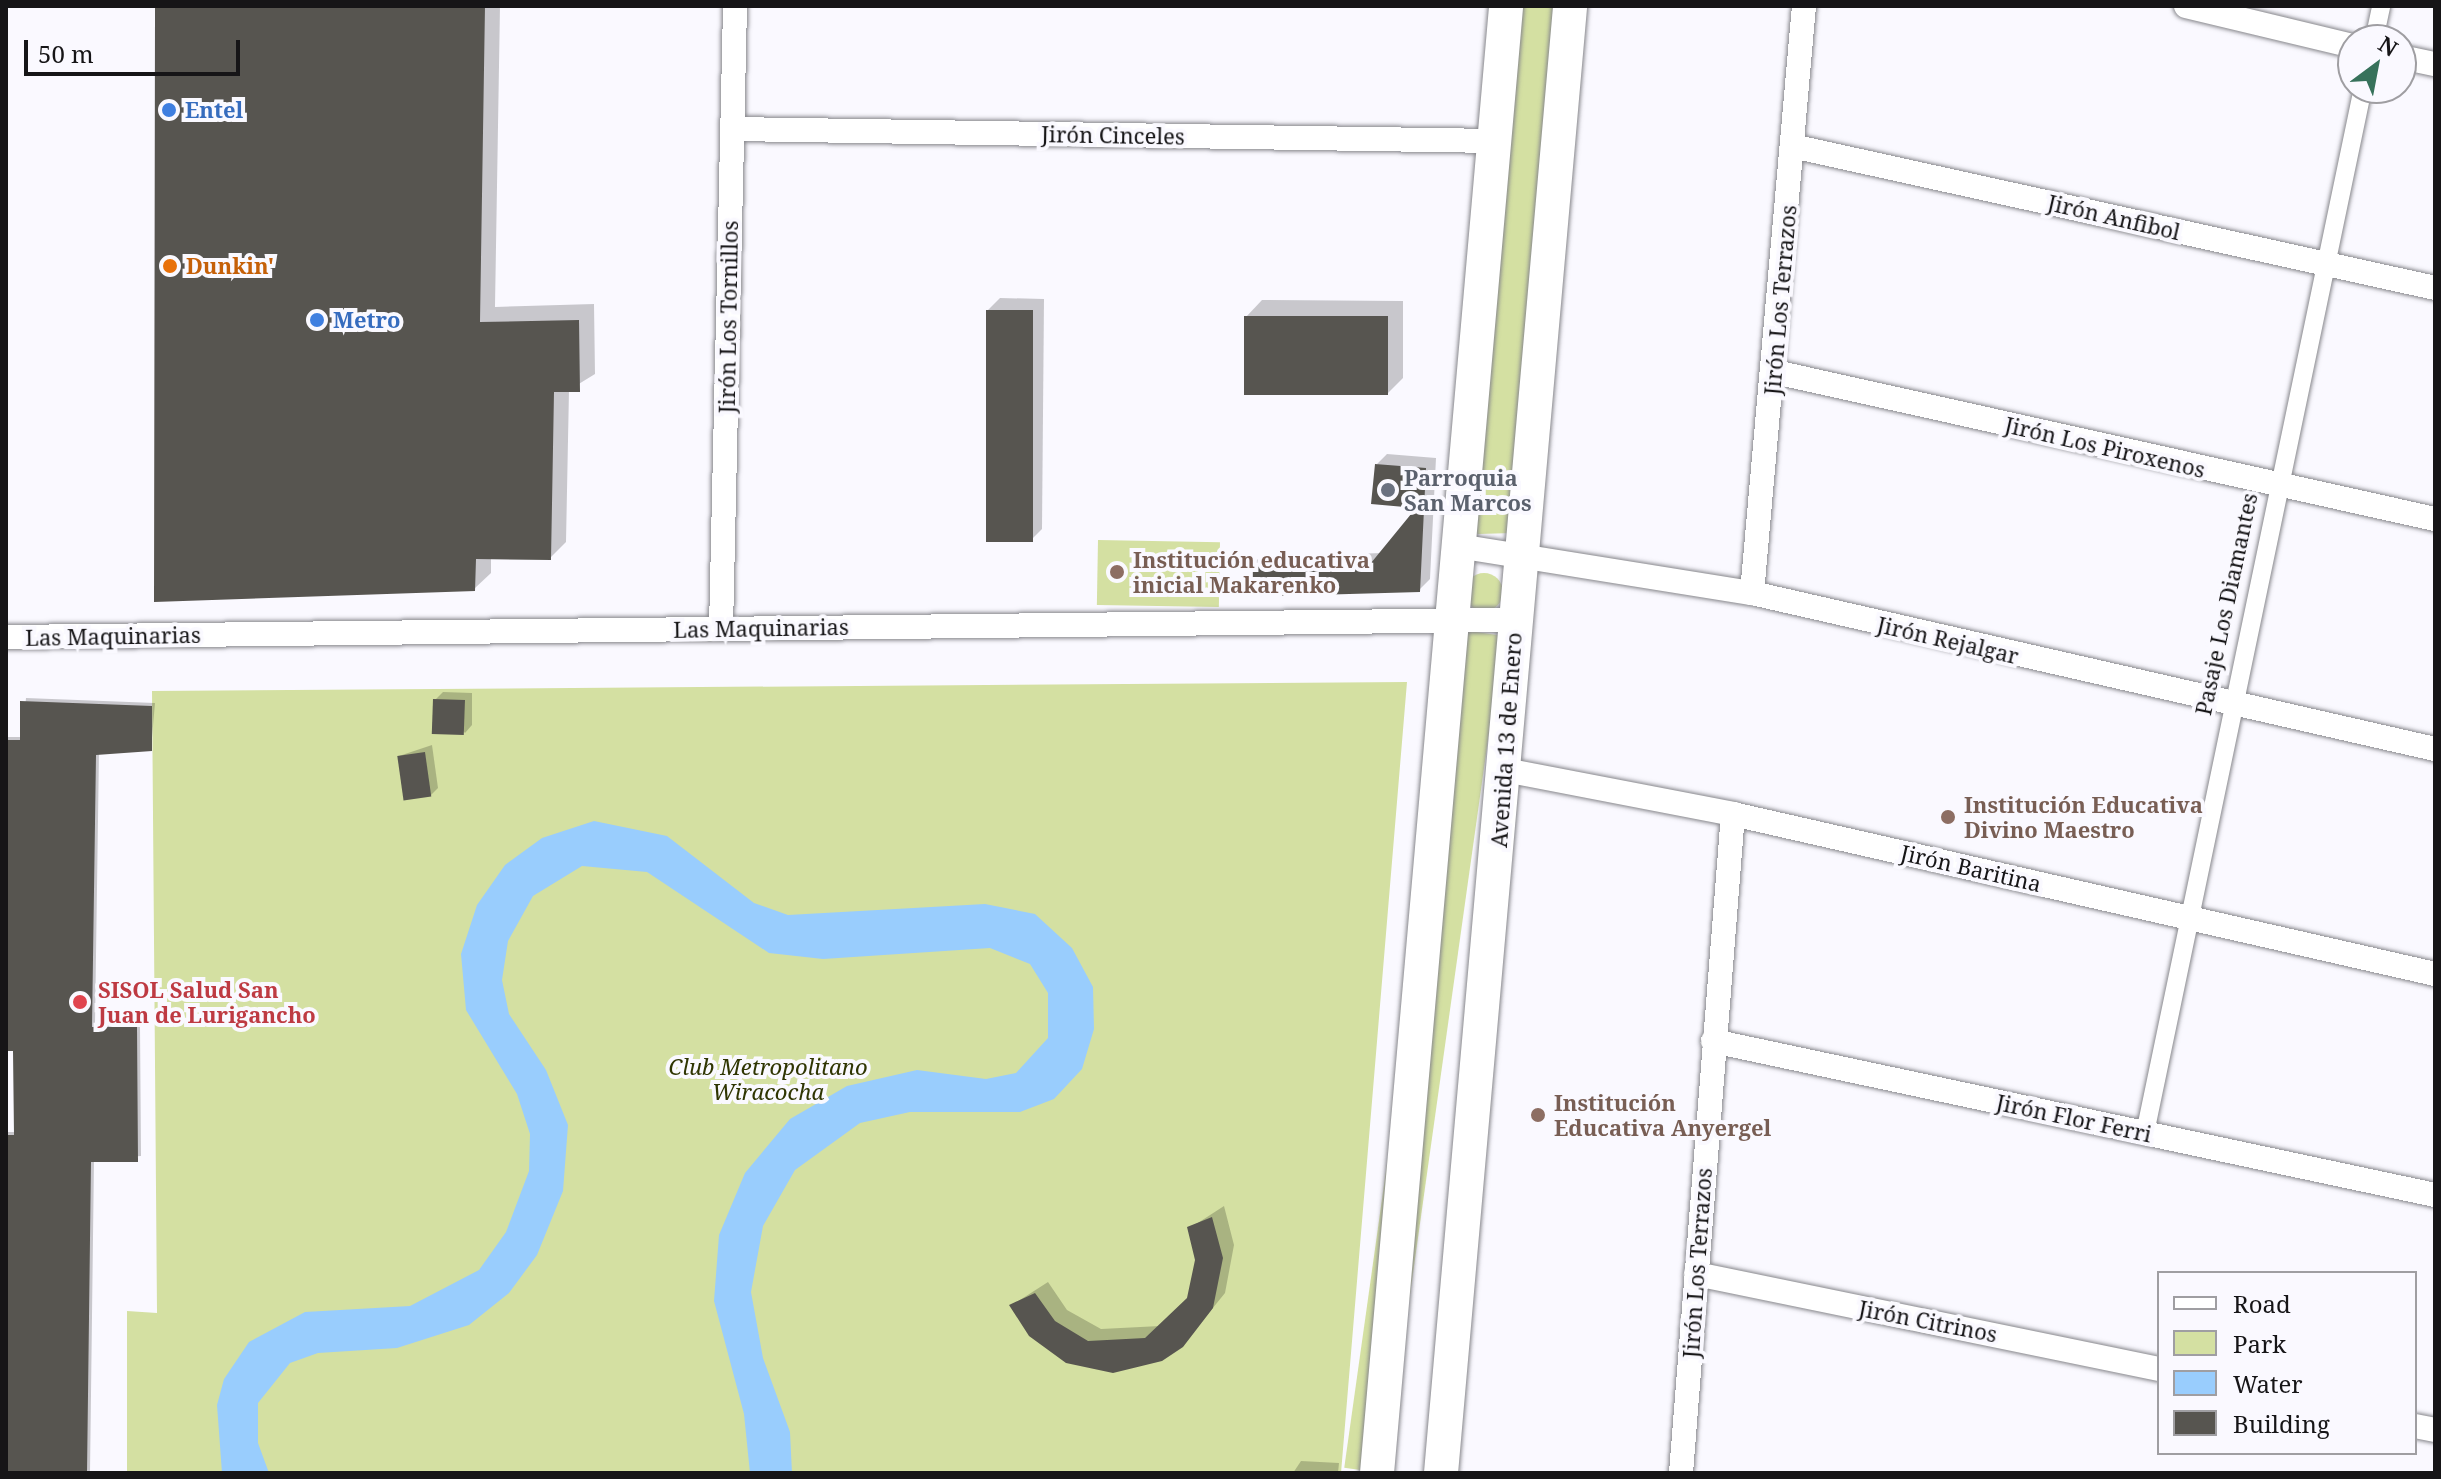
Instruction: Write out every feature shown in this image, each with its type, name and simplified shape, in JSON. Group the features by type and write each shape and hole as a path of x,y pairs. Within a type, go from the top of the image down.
{"main road":[{"path":"1377,1473 1506,6"},
{"name":"Avenida 13 de Enero","path":"1441,1473 1570,6"}],"street":[{"name":"Jirón Los Tornillos","path":"721,629 735,6"},
{"name":"Jirón Los Terrazos","path":"1752,593 1775,372 1804,6"},
{"path":"2186,6 2337,42"},
{"name":"Pasaje Los Diamantes","path":"2145,1133 2228,706 2359,104"},
{"name":"Jirón Cinceles","path":"732,129 1494,141"},
{"name":"Jirón Anfibol","path":"1792,146 2435,288"},
{"name":"Jirón Los Piroxenos","path":"1775,372 2275,486 2435,519"},
{"name":"Jirón Rejalgar","path":"1458,546 1752,593 2228,706 2435,749"},
{"name":"Las Maquinarias","path":"6,637 1516,620"},
{"name":"Jirón Baritina","path":"1505,770 1733,814 2435,974"},
{"name":"Jirón Los Terrazos","path":"1681,1473 1733,814"},
{"name":"Jirón Flor Ferri","path":"1713,1041 2435,1195"},
{"name":"Jirón Citrinos","path":"1696,1274 2157,1369"}],"green space":[{"path":"1517,6 1560,6 1513,533 1478,534 1472,531"},
{"path":"1098,540 1220,542 1219,607 1097,605"},
{"path":"1484,573 1497,579 1503,592 1497,605 1484,611 1471,605 1465,592 1471,579"},
{"path":"1462,630 1503,636 1385,1473 1344,1468"},
{"name":"Club Metropolitano Wiracocha","path":"1407,682 1341,1473 127,1473 127,1311 157,1313 152,691"}],"water":[{"path":"594,821 667,836 754,903 788,915 985,904 1035,914 1072,948 1093,987 1094,1029 1082,1069 1054,1099 1020,1112 910,1112 860,1123 795,1170 763,1226 751,1292 763,1358 790,1432 792,1473 750,1473 744,1414 714,1301 719,1235 745,1173 790,1119 847,1086 917,1070 986,1079 1016,1073 1048,1038 1048,993 1030,964 990,948 823,959 769,953 647,872 582,866 533,896 508,941 502,980 509,1014 546,1070 568,1125 563,1191 537,1255 509,1293 469,1325 397,1348 318,1353 290,1363 258,1403 258,1443 269,1473 222,1473 217,1405 224,1379 249,1342 305,1312 410,1306 479,1270 506,1232 529,1171 530,1134 517,1094 466,1010 461,954 477,905 505,865 542,838"}],"building":[{"name":"Metro","path":"155,6 485,6 480,322 579,320 580,392 554,392 551,560 476,559 475,591 154,602"},
{"path":"986,310 1033,310 1033,542 986,542"},
{"path":"1244,316 1388,316 1388,395 1244,395"},
{"path":"1375,464 1426,468 1420,592 1248,597 1247,567 1371,563 1416,508 1371,504"},
{"path":"433,699 465,700 464,735 432,734"},
{"name":"SISOL Salud San Juan de Lurigancho","path":"20,701 152,706 152,751 96,755 92,1027 137,1027 138,1162 91,1162 87,1473 6,1473 6,1135 14,1135 13,1051 6,1051 6,740 20,740"},
{"path":"425,752 431,797 404,800 397,756"},
{"path":"1212,1217 1223,1258 1213,1308 1183,1347 1162,1361 1113,1373 1066,1363 1029,1336 1009,1305 1035,1293 1055,1321 1088,1341 1145,1338 1187,1298 1195,1260 1187,1227"}],"place":[{"name":"Entel","path":"169,110"},
{"name":"Dunkin'","path":"170,266"},
{"name":"Metro","path":"317,320"},
{"name":"Parroquia San Marcos","path":"1388,490"},
{"name":"Institución educativa inicial Makarenko","path":"1117,572"},
{"name":"Institución Educativa Divino Maestro","path":"1948,817"},
{"name":"SISOL Salud San Juan de Lurigancho","path":"80,1002"},
{"name":"Institución Educativa Anyergel","path":"1538,1115"}]}
